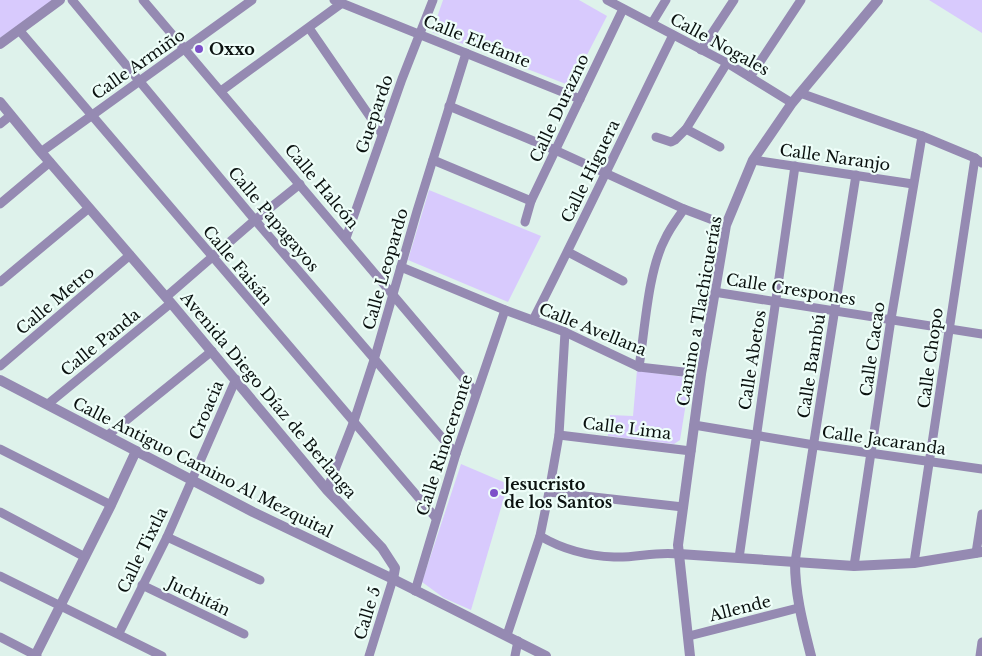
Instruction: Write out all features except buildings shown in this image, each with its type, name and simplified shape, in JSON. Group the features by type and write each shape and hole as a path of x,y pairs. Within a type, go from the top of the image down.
{"street":[{"path":"0,44 60,0"},
{"name":"Calle Papagayos","path":"72,0 255,220 456,454"},
{"name":"Calle Armiño","path":"41,152 252,0"},
{"name":"Guepardo","path":"346,238 382,134 433,0"},
{"name":"Calle Nogales","path":"607,0 727,63 792,103"},
{"path":"652,23 666,0"},
{"path":"701,50 734,0"},
{"path":"750,77 801,0"},
{"name":"Camino a Tlachicuerías","path":"690,656 678,545 701,374 726,225 753,160 792,103 878,0"},
{"name":"Calle Halcón","path":"148,2 185,49 476,393"},
{"path":"221,91 309,28 338,2"},
{"name":"Calle Elefante","path":"338,2 580,98"},
{"name":"Calle Durazno","path":"525,222 531,201 623,9"},
{"path":"309,28 382,134"},
{"name":"Calle Faisán","path":"19,30 436,518"},
{"name":"Calle Higuera","path":"532,320 568,252 605,172 673,35"},
{"name":"Calle Leopardo","path":"327,490 354,421 374,360 466,54"},
{"path":"656,137 671,142 686,129 727,63"},
{"path":"800,93 922,136 978,161"},
{"name":"Avenida Diego Díaz de Berlanga","path":"0,102 236,379 327,490 382,548 395,568 393,579"},
{"path":"449,106 555,150 684,209 726,225"},
{"path":"0,124 11,115"},
{"path":"686,129 720,148"},
{"name":"Calle Cacao","path":"854,566 922,136"},
{"path":"433,160 531,201"},
{"name":"Calle Naranjo","path":"753,160 913,184"},
{"name":"Calle Chopo","path":"914,563 949,328 978,161"},
{"path":"0,204 50,162"},
{"name":"Calle Abetos","path":"739,558 795,166"},
{"name":"Calle Bambú","path":"795,562 856,175"},
{"name":"Calle Panda","path":"48,404 169,300 212,257 300,184"},
{"path":"0,282 89,208"},
{"path":"640,367 653,274 658,256 664,239 684,209"},
{"path":"568,252 623,281"},
{"name":"Calle Metro","path":"0,366 130,255"},
{"name":"Calle Avellana","path":"401,268 565,332 640,367 701,374"},
{"name":"Calle Crespones","path":"714,292 982,334"},
{"name":"Calle Rinoceronte","path":"415,591 456,454 505,310"},
{"path":"507,635 540,536 549,492 559,435 565,332"},
{"path":"108,435 212,351"},
{"name":"Croacia","path":"192,480 236,379"},
{"name":"Calle Antiguo Camino Al Mezquital","path":"1,383 48,404 285,528 393,579"},
{"name":"Calle Jacaranda","path":"694,425 756,436 982,469"},
{"name":"Calle Lima","path":"559,435 691,451"},
{"path":"0,449 111,505"},
{"path":"0,637 36,656 136,451"},
{"name":"Calle Tixtla","path":"119,634 167,537 192,480"},
{"path":"549,492 683,507"},
{"path":"0,512 85,557"},
{"path":"540,536 554,545 594,555 614,557 663,552 854,566 914,563 979,552 982,514"},
{"path":"167,537 260,580"},
{"path":"795,562 798,608 811,656"},
{"path":"0,576 162,656"},
{"path":"393,579 546,656"},
{"name":"Calle 5","path":"369,656 393,579"},
{"name":"Juchitán","path":"142,585 244,634"},
{"name":"Allende","path":"689,636 798,608"},
{"path":"515,656 518,641"},
{"path":"980,656 982,642"}],"shaded area":[{"path":"0,0 53,0 0,38"},
{"path":"443,0 579,0 607,16 571,86 432,32"},
{"path":"929,0 982,0 982,33"},
{"path":"429,190 541,236 508,302 408,260"},
{"path":"637,370 690,378 680,440 674,444 608,436 610,415 633,416"},
{"path":"461,464 508,484 471,610 444,598 422,582"}],"place":[{"name":"Oxxo","path":"199,49"},
{"name":"Jesucristo de los Santos","path":"494,493"}]}
